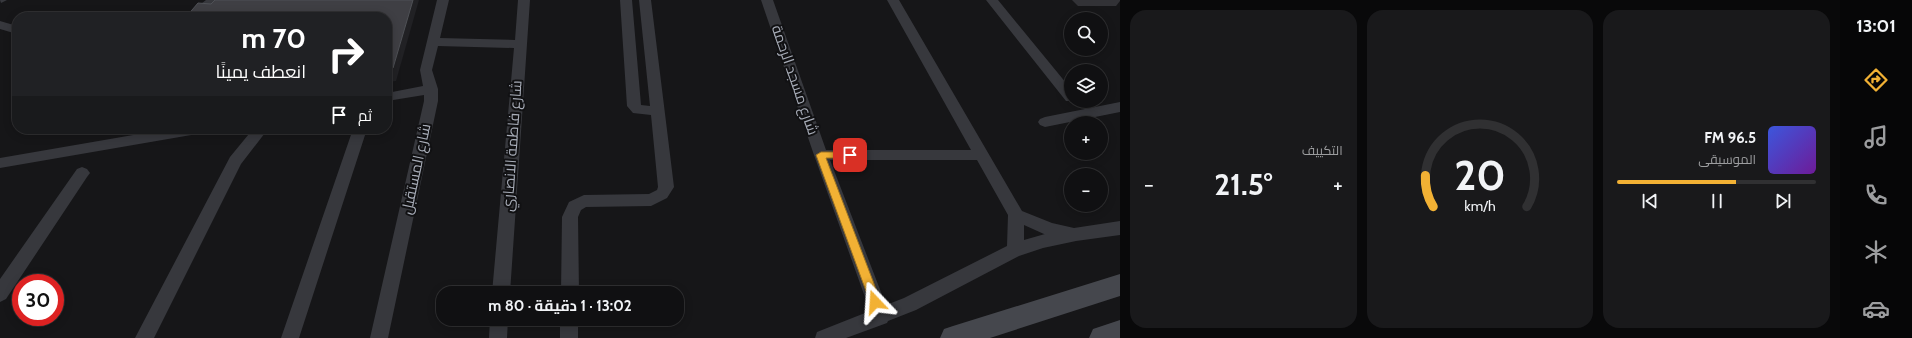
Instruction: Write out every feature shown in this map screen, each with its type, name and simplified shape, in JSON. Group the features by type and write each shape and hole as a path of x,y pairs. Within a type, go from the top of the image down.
{"main road":[{"path":"953,338 1120,285"},
{"path":"1102,338 1120,332"}],"street":[{"path":"197,12 213,0"},
{"name":"شارع المستقبل","path":"379,338 429,110 431,89 426,78 426,70 443,0"},
{"name":"شارع فاطمة الانصاري","path":"502,286 524,0"},
{"path":"626,0 634,106 638,110 657,111"},
{"path":"570,286 570,217 575,206 584,200 651,200 657,198 665,191 666,183 645,0"},
{"name":"شارع مسجد الرحمة","path":"767,0 880,317"},
{"path":"893,0 1016,215 1016,244 1013,252"},
{"path":"992,0 1064,89"},
{"path":"0,25 12,29"},
{"path":"433,42 520,44"},
{"path":"392,95 431,89"},
{"path":"1046,122 1120,107"},
{"path":"1079,108 1084,114"},
{"path":"0,163 168,134"},
{"path":"144,338 235,161 257,134"},
{"path":"290,338 358,134"},
{"path":"821,155 982,155"},
{"path":"0,294 82,173"},
{"path":"1016,215 1050,229 1076,234"},
{"path":"824,338 880,317 938,291 988,263 1013,252 1043,241 1076,234 1120,228"},
{"path":"498,338 499,326"},
{"path":"569,338 570,326"}],"building":[{"path":"215,0 413,0 392,68 392,12 190,12 198,3 211,4"}],"route":[{"path":"850,155 821,155 875,302"}]}
